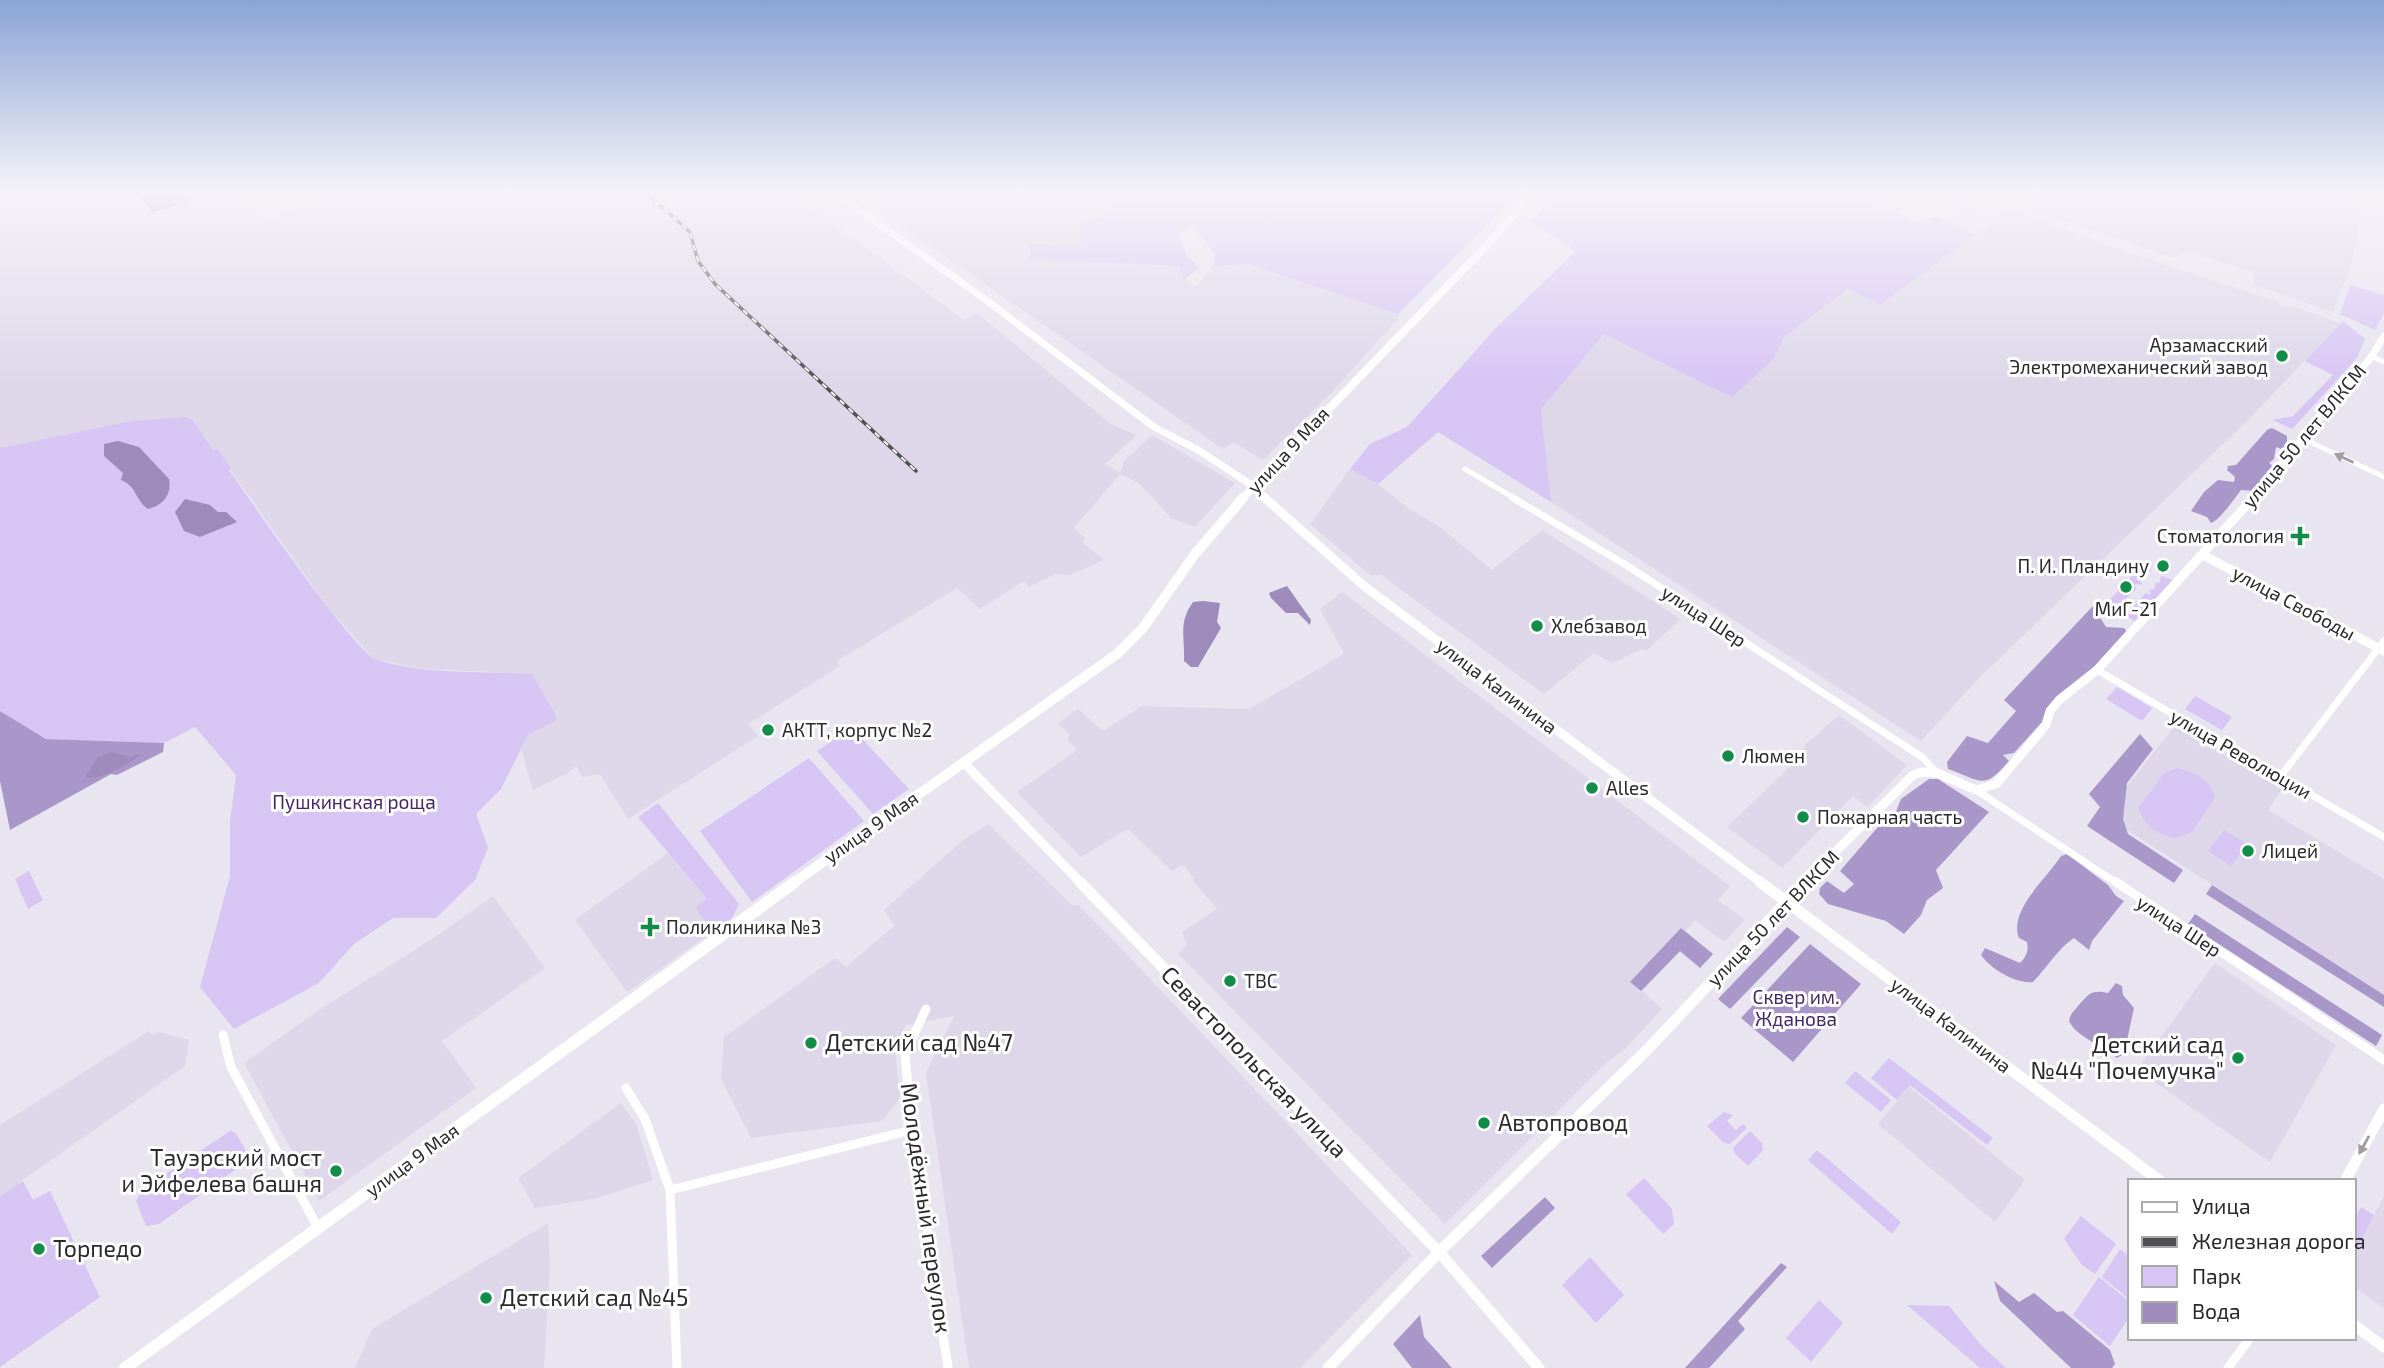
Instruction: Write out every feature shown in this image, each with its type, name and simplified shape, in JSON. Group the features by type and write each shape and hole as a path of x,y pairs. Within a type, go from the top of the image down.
{"main road":[{"name":"улица 9 Мая","path":"125,1368 734,925 1100,667 1132,640 1195,554 1253,486 1476,257"}],"street":[{"name":"улица Калинина","path":"925,257 1154,427 1253,486 1295,527 1364,586 2157,1179"},
{"name":"улица 50 лет ВЛКСМ","path":"1976,790 1996,784 2046,725 2050,711 2059,699 2097,670 2203,555 2304,439 2372,356 2384,336"},
{"path":"2372,356 2384,362"},
{"path":"2304,439 2384,477"},
{"name":"улица Шер","path":"1465,469 1626,565 1922,757 1936,772"},
{"name":"улица Свободы","path":"2203,555 2383,647"},
{"path":"2280,777 2383,647"},
{"name":"улица Революции","path":"2097,670 2384,837"},
{"name":"Севастопольская улица","path":"963,762 1439,1252 1539,1368"},
{"name":"улица 50 лет ВЛКСМ","path":"1328,1368 1439,1252 1648,1049 1786,902 1913,775 1921,771 1936,772"},
{"path":"1936,772 1976,790"},
{"name":"улица Шер","path":"1976,790 2384,1060"},
{"name":"Молодёжный переулок","path":"926,1009 905,1054 912,1130 948,1368"},
{"path":"223,1035 231,1067 318,1228"},
{"path":"626,1088 645,1119 670,1190 677,1368"},
{"path":"2346,1179 2384,1109"},
{"path":"670,1190 912,1130"},
{"path":"2356,1326 2384,1347"},
{"path":"2228,1368 2249,1340"}],"shaded area":[{"path":"0,257 878,257 964,320 977,313 1112,425 1137,435 1105,464 1120,473 1124,461 1152,435 1235,483 1195,527 1171,518 1140,484 1120,474 1074,528 1085,538 1083,543 1104,560 1070,575 1055,574 1029,587 1024,581 980,609 957,588 837,661 840,666 748,724 758,736 628,819 600,774 582,777 576,766 566,774 533,790 521,749 528,735 557,720 553,708 532,674 423,669 374,659 327,606 230,469 191,420 185,417 131,421 0,448"},
{"path":"945,257 1030,257 1179,266 1184,280 1196,286 1213,266 1249,264 1398,314 1397,320 1331,393 1263,460 1233,442 1223,449"},
{"path":"1946,257 2142,257 2278,302 2280,306 2298,308 2341,323 2248,420 1981,676 1921,741 1551,502 1541,409 1604,333 1732,396 1774,359 1784,337 1848,289 1881,305"},
{"path":"2205,257 2353,257 2333,312 2254,285 2253,272"},
{"path":"1350,469 1378,484 1408,508 1440,527 1492,570 1542,530 1681,619 1646,651 1642,649 1613,663 1594,653 1544,694 1381,575 1370,575 1310,524"},
{"path":"1342,592 1730,886 1718,900 1745,920 1724,942 1695,920 1685,931 1713,954 1700,968 1680,952 1642,991 1662,1009 1625,1049 1606,1063 1445,1224 1178,954 1187,945 1182,932 1217,909 1192,880 1194,878 1184,866 1172,871 1128,829 1081,857 1017,792 1077,750 1068,740 1069,734 1058,723 1078,709 1103,731 1142,706 1249,709 1344,654 1320,609"},
{"path":"1839,715 1907,765 1868,807 1853,796 1782,868 1727,827 1799,758 1805,745"},
{"name":"Лицей","path":"2175,726 2282,789 2268,810 2384,879 2384,995 2104,815"},
{"path":"988,824 1117,944 1412,1255 1300,1368 969,1368 926,1073 954,1016 906,1025 895,1049 900,1098 882,1121 751,1138 721,1079 724,1037 835,958 846,967 895,925 884,910 963,840"},
{"name":"Поликлиника №3","path":"668,853 726,922 627,992 575,920"},
{"path":"493,896 545,968 442,1041 476,1088 319,1201 244,1063 316,1012 435,937"},
{"name":"Детский сад №44 \"Почемучка\"","path":"2215,963 2336,1045 2270,1162 2137,1070"},
{"path":"149,1031 152,1035 158,1032 189,1040 185,1066 0,1196 0,1125"},
{"path":"1909,1087 2025,1180 1995,1222 1878,1124"},
{"path":"621,1103 636,1124 653,1180 594,1199 535,1208 518,1178"},
{"path":"2384,1196 2384,1308 2356,1288 2356,1250"},
{"name":"Детский сад №45","path":"548,1223 550,1266 544,1368 355,1368 372,1329"}],"green space":[{"path":"1030,257 1188,257 1200,267 1184,280 1179,266 1030,259"},
{"path":"1215,257 1455,257 1398,314 1249,264 1213,266"},
{"path":"1570,257 1946,257 1880,305 1848,289 1784,337 1774,359 1732,397 1604,334 1541,409 1551,502 1438,432 1378,484 1350,469 1370,444 1407,427 1496,328"},
{"path":"2350,285 2384,295 2384,313 2375,330 2340,314"},
{"path":"2343,321 2365,339 2357,358 2292,429 2273,420 2293,416 2333,375 2305,361"},
{"name":"Пушкинская роща","path":"185,417 192,420 214,450 218,449 231,469 229,470 302,573 365,651 377,660 415,668 532,674 557,720 528,735 501,789 476,814 488,848 475,880 436,918 393,918 354,944 319,983 234,1029 200,987 230,876 230,821 236,775 195,727 164,743 46,739 0,711 0,448 131,421"},
{"path":"2272,428 2287,436 2287,451 2276,447 2274,459 2269,463 2274,467 2254,491 2241,490 2223,514 2211,523 2207,517 2191,511 2204,492 2218,480 2234,482 2235,477 2227,470 2228,466 2236,465 2267,430"},
{"path":"2143,564 2152,571 2144,574 2147,577 2139,581 2142,583 2134,586 2137,588 2115,610 2105,605"},
{"path":"2161,576 2174,580 2136,622 2125,615 2146,593 2149,595 2151,592 2148,590 2154,589 2156,582 2160,583"},
{"path":"2093,606 2106,627 2124,628 2127,632 2094,667 2046,710 2042,722 2014,753 2003,755 2009,761 1993,777 1976,780 1948,769 1947,762 1967,736 1988,743 2016,711 2004,700"},
{"path":"2117,687 2152,708 2142,721 2106,699"},
{"path":"2195,696 2232,717 2222,730 2185,709"},
{"path":"0,711 46,739 164,743 163,752 117,775 111,774 10,830 0,781"},
{"path":"852,728 909,789 873,814 817,751"},
{"path":"2140,734 2153,749 2127,783 2123,819 2128,834 2183,870 2174,883 2087,826 2100,807 2089,794"},
{"path":"809,758 864,821 752,902 700,831"},
{"path":"2177,768 2201,778 2210,786 2215,798 2192,832 2177,838 2164,835 2148,825 2139,807 2163,774"},
{"path":"1929,779 1938,779 1989,812 1936,870 1943,888 1927,900 1921,915 1904,934 1886,921 1828,904 1819,894 1820,888 1827,881 1844,893 1854,884 1840,871 1883,821 1895,814 1901,799"},
{"path":"658,803 739,904 732,918 713,931 695,908 707,899 638,817"},
{"path":"2224,830 2247,844 2231,866 2208,851"},
{"path":"2067,854 2108,885 2116,896 2124,901 2092,941 2089,950 2074,938 2057,953 2033,982 2019,981 2004,974 1981,955 1985,948 2020,963 2022,961 2028,945 2019,938 2019,917 2039,884 2061,856"},
{"path":"29,871 43,900 28,909 15,879"},
{"path":"2212,885 2384,995 2384,1007 2206,894"},
{"path":"2195,914 2382,1035 2376,1046 2188,924"},
{"path":"1787,927 1800,937 1730,1009 1718,999"},
{"path":"1681,928 1713,954 1700,968 1680,951 1641,991 1630,982"},
{"name":"Сквер им. Жданова","path":"1810,944 1861,984 1793,1062 1741,1018"},
{"path":"2116,983 2122,986 2123,995 2134,1008 2124,1054 2117,1058 2078,1032 2069,1021 2072,1013 2088,996 2093,992 2108,993"},
{"path":"1889,1058 1993,1138 1987,1145 1910,1085 1897,1100 1871,1078"},
{"path":"1855,1071 1891,1100 1881,1112 1845,1083"},
{"path":"1724,1112 1733,1115 1727,1121 1736,1130 1743,1124 1747,1128 1730,1144 1724,1143 1707,1126"},
{"path":"230,1131 235,1132 248,1154 246,1162 159,1224 146,1226 136,1201 143,1189"},
{"path":"1750,1131 1762,1143 1763,1150 1748,1166 1735,1154 1733,1148"},
{"path":"1817,1150 1901,1222 1892,1234 1808,1160"},
{"path":"1644,1178 1672,1209 1674,1224 1663,1234 1626,1194"},
{"name":"Торпедо","path":"23,1181 33,1200 50,1191 100,1297 0,1367 0,1196"},
{"path":"1545,1197 1555,1208 1492,1268 1481,1256"},
{"path":"2361,1207 2374,1215 2356,1251 2356,1216"},
{"path":"2081,1216 2116,1244 2095,1274 2082,1265 2064,1239"},
{"path":"2120,1249 2128,1255 2128,1298 2102,1277"},
{"path":"1590,1257 1624,1295 1596,1323 1562,1285"},
{"path":"1781,1263 1787,1267 1738,1321 1745,1329 1709,1368 1685,1368"},
{"path":"2099,1277 2128,1300 2128,1319 2110,1346 2073,1315"},
{"path":"1994,1281 2019,1302 2034,1293 2057,1312 2063,1311 2110,1350 2115,1364 2112,1368 2071,1368 2000,1301"},
{"path":"1819,1300 1843,1323 1811,1362 1786,1338"},
{"path":"1907,1305 1949,1306 1981,1345 2006,1368 1980,1368"},
{"path":"1420,1315 1424,1337 1452,1368 1412,1368 1393,1344"}],"water":[{"path":"118,441 139,447 169,479 168,494 158,505 148,509 130,486 121,480 123,473 104,456 104,444"},
{"path":"185,499 210,505 218,512 226,512 237,522 200,537 184,531 175,512"},
{"path":"1287,586 1311,620 1310,625 1298,613 1286,613 1271,598 1269,593"},
{"path":"1193,602 1220,603 1217,622 1221,628 1198,667 1191,667 1184,661 1185,617"},
{"path":"113,752 129,757 141,754 123,767 106,774 85,777 98,757"}],"railway":[{"path":"697,257 715,284 916,471"}],"place":[{"name":"Арзамасский Электромеханический завод","path":"2282,356"},
{"name":"Стоматология","path":"2300,536"},
{"name":"П. И. Пландину","path":"2163,566"},
{"name":"МиГ-21","path":"2126,587"},
{"name":"Хлебзавод","path":"1537,626"},
{"name":"АКТТ, корпус №2","path":"768,730"},
{"name":"Люмен","path":"1728,756"},
{"name":"Alles","path":"1592,788"},
{"name":"Пожарная часть","path":"1803,817"},
{"name":"Лицей","path":"2248,851"},
{"name":"Поликлиника №3","path":"650,927"},
{"name":"ТВС","path":"1230,981"},
{"name":"Детский сад №47","path":"811,1043"},
{"name":"Детский сад №44 \"Почемучка\"","path":"2238,1058"},
{"name":"Автопровод","path":"1484,1123"},
{"name":"Тауэрский мост и Эйфелева башня","path":"336,1171"},
{"name":"Торпедо","path":"39,1249"},
{"name":"Детский сад №45","path":"486,1298"}]}
